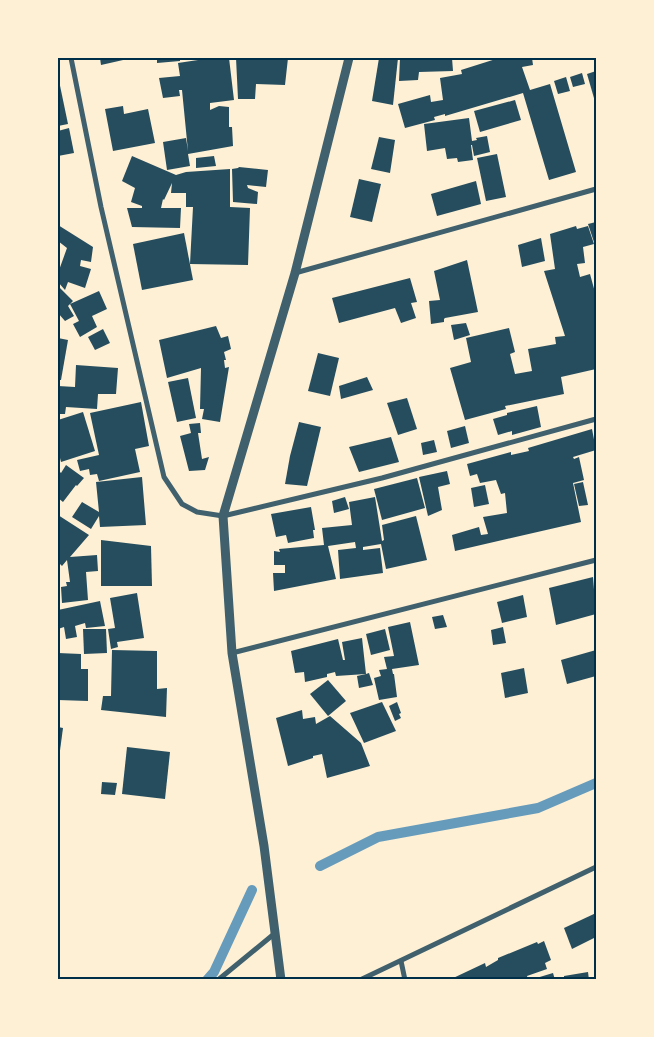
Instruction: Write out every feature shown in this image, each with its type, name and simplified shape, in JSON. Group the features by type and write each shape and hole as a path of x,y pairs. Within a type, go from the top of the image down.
{"street":[{"path":"71,58 100,207 164,477 182,504 197,512 223,516 382,478 596,419"},
{"path":"281,980 264,846 232,653 223,516 295,273 349,58"},
{"path":"295,273 596,189"},
{"path":"232,653 596,560"},
{"path":"360,980 596,867"},
{"path":"218,980 274,934"},
{"path":"401,961 405,980"}],"building":[{"path":"100,58 132,58 101,65"},
{"path":"157,58 180,58 180,61 157,63"},
{"path":"198,58 229,58 234,100 210,103 210,110 219,106 229,107 229,127 232,127 233,146 188,154 190,166 167,170 163,142 186,138 188,151 182,90 179,90 180,96 163,98 159,78 180,76 178,63 198,60"},
{"path":"236,58 288,58 285,85 256,84 255,99 238,99"},
{"path":"379,58 398,58 393,105 372,101"},
{"path":"400,58 452,58 453,71 419,72 418,80 399,81"},
{"path":"499,58 532,58 533,65 522,67 530,90 550,84 576,172 549,180 523,93 445,116 445,114 434,117 435,120 405,128 398,104 430,95 431,102 443,100 440,78 462,74 461,70"},
{"path":"596,71 596,105 587,74"},
{"path":"582,73 585,84 573,87 570,77"},
{"path":"58,76 68,124 58,126"},
{"path":"566,77 570,91 558,94 554,81"},
{"path":"515,100 521,120 480,132 474,111"},
{"path":"123,106 124,114 148,109 155,143 113,151 105,109"},
{"path":"469,118 472,141 477,140 476,138 487,136 490,152 474,156 471,145 473,160 458,162 457,158 447,159 445,148 427,151 424,124"},
{"path":"69,128 74,153 58,156 58,131"},
{"path":"379,137 395,140 390,173 371,169"},
{"path":"497,154 506,197 486,201 477,158"},
{"path":"132,156 176,175 186,172 230,169 230,207 250,208 248,265 190,264 193,207 186,207 186,193 171,193 172,183 163,199 161,208 181,208 180,228 132,227 127,208 142,208 142,206 131,202 135,188 122,181"},
{"path":"214,156 216,166 196,168 196,158"},
{"path":"239,167 268,170 266,187 247,185 248,188 258,192 257,204 233,202 232,169"},
{"path":"359,179 381,184 372,222 350,217"},
{"path":"476,181 481,204 437,216 431,194"},
{"path":"596,222 596,248 588,224"},
{"path":"58,225 93,247 91,262 81,260 80,266 91,269 85,288 68,282 65,290 58,282 58,273 67,248 58,241"},
{"path":"576,226 577,229 588,226 594,244 583,247 585,263 577,264 580,277 590,274 596,296 596,369 561,377 564,394 505,406 506,409 465,420 450,368 471,362 466,338 509,328 515,352 510,354 515,374 532,371 528,349 556,344 555,337 565,336 544,271 555,269 550,234"},
{"path":"184,233 193,280 142,290 133,244"},
{"path":"541,238 545,261 522,267 518,245"},
{"path":"467,260 478,312 445,318 444,322 431,324 429,301 440,300 434,271"},
{"path":"410,278 417,302 411,303 416,318 401,323 395,308 339,323 332,298"},
{"path":"58,286 73,301 68,306 74,316 65,321 58,313"},
{"path":"99,291 107,309 92,316 97,327 80,337 73,324 79,321 70,304"},
{"path":"466,323 470,335 454,340 451,325"},
{"path":"216,326 221,338 228,336 231,349 224,352 225,368 229,367 220,422 202,419 204,409 200,409 201,368 167,378 159,340"},
{"path":"103,329 110,343 95,350 88,337"},
{"path":"58,338 68,340 61,380 58,380"},
{"path":"318,353 339,358 330,396 308,391"},
{"path":"76,365 118,368 116,394 98,394 97,409 66,407 65,414 58,414 58,386 75,387"},
{"path":"367,377 373,390 341,399 339,386"},
{"path":"188,378 196,418 177,422 168,382"},
{"path":"407,398 417,429 398,435 387,403"},
{"path":"141,402 149,446 135,449 140,472 99,481 97,474 90,475 89,469 80,471 77,460 99,455 90,413"},
{"path":"537,406 541,427 512,435 512,431 498,435 493,419 507,415 507,413"},
{"path":"83,412 95,451 61,462 58,450 58,420"},
{"path":"299,422 321,427 307,486 285,484"},
{"path":"200,423 201,433 198,433 202,459 209,457 205,470 189,471 180,436 191,433 189,424"},
{"path":"465,426 469,443 451,448 447,431"},
{"path":"592,429 596,450 573,457 574,459 579,457 584,480 573,483 581,522 455,551 452,535 479,527 481,535 488,534 483,517 507,513 505,493 501,494 496,480 480,483 477,474 470,476 467,464 511,452 511,455 529,451 528,448"},
{"path":"391,437 399,462 359,472 349,447"},
{"path":"434,440 437,452 423,455 421,443"},
{"path":"66,465 84,478 63,502 58,498 58,473 59,471 61,473"},
{"path":"447,471 450,484 438,487 442,510 428,516 419,477"},
{"path":"142,477 146,525 100,527 99,516 91,529 72,517 82,502 99,512 96,482"},
{"path":"417,478 425,508 382,520 374,489"},
{"path":"583,482 588,505 579,506 574,484"},
{"path":"485,485 489,504 474,507 471,488"},
{"path":"345,497 349,509 334,513 332,501"},
{"path":"375,497 382,541 384,540 382,525 416,516 427,560 386,569 381,544 363,547 363,550 380,548 383,573 340,579 338,550 356,548 355,542 328,546 336,579 274,591 273,573 285,573 285,565 274,565 274,551 280,552 279,549 324,545 322,528 352,525 349,502"},
{"path":"311,507 315,530 313,530 314,538 288,543 286,535 276,537 271,514"},
{"path":"58,515 89,535 70,557 97,555 98,571 86,572 88,600 62,603 61,587 67,586 66,582 70,582 67,560 62,566 58,565"},
{"path":"101,540 151,546 152,586 101,586"},
{"path":"593,577 596,614 556,625 549,588"},
{"path":"137,593 144,638 117,642 118,647 111,649 108,629 115,628 110,598"},
{"path":"523,595 527,617 502,623 497,602"},
{"path":"100,601 105,626 86,628 85,623 75,626 77,637 66,639 64,627 58,629 58,610"},
{"path":"443,615 447,627 435,629 432,617"},
{"path":"410,622 419,665 392,669 397,697 379,700 374,678 381,676 379,670 387,669 384,657 394,656 388,627"},
{"path":"503,627 506,643 493,645 491,630"},
{"path":"83,629 106,629 107,653 84,654"},
{"path":"385,629 390,650 371,655 366,634"},
{"path":"362,638 366,674 336,676 335,672 327,674 327,677 305,682 304,672 295,673 291,651 338,639 343,660 345,660 342,642"},
{"path":"112,650 157,651 157,689 167,688 166,717 101,710 103,696 111,696"},
{"path":"596,650 596,676 567,684 561,660"},
{"path":"58,653 81,654 81,669 88,669 88,701 58,700"},
{"path":"524,668 528,693 505,698 501,673"},
{"path":"369,673 373,685 359,688 357,676"},
{"path":"328,680 346,701 328,716 310,694"},
{"path":"382,702 396,731 364,743 350,713"},
{"path":"397,702 401,718 395,721 389,706"},
{"path":"302,710 303,719 315,717 316,724 330,716 361,743 370,766 327,778 322,754 288,766 276,718"},
{"path":"58,727 63,728 59,758 58,757"},
{"path":"127,747 170,752 165,799 122,794"},
{"path":"102,782 117,783 115,795 101,794"},
{"path":"596,913 596,937 572,949 564,928"},
{"path":"544,941 551,960 545,963 547,969 527,976 528,980 449,980 485,963 486,967 498,960 498,958"},
{"path":"588,972 589,980 564,980 564,976"},
{"path":"553,973 555,980 533,980 533,979"}],"waterway":[{"path":"320,866 378,837 538,808 596,783"},
{"path":"207,980 214,972 252,890"}]}
